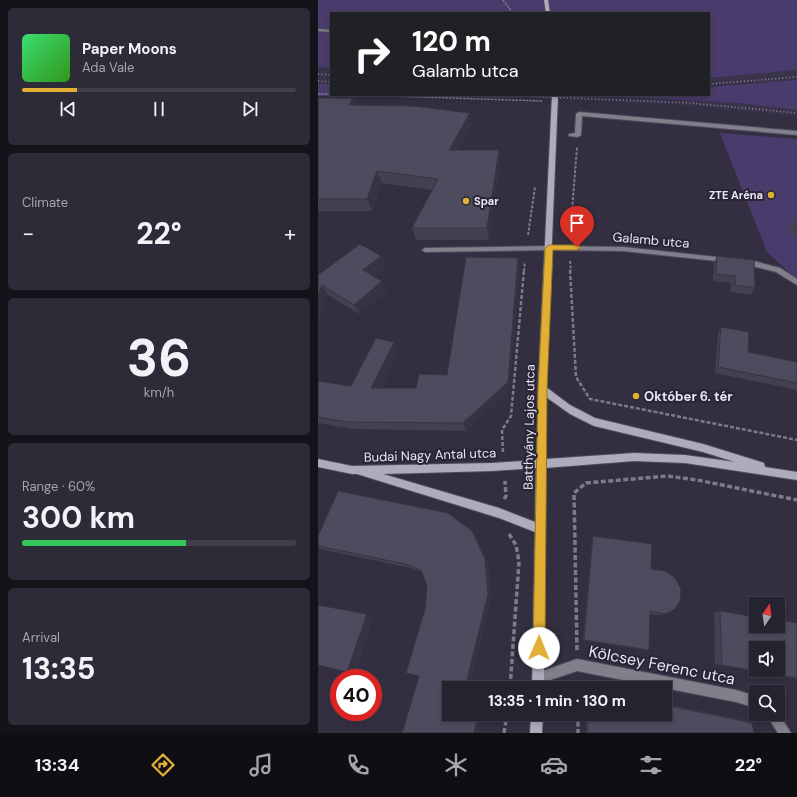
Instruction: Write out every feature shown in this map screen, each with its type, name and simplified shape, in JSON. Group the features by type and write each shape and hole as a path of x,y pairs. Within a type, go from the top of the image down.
{"street":[{"path":"546,0 548,12"},
{"path":"318,30 330,31"},
{"name":"Batthyány Lajos utca","path":"538,681 542,389 555,96"},
{"path":"571,135 578,135 579,114 797,134"},
{"name":"Galamb utca","path":"425,250 569,247 631,250 743,262 778,270 797,282"},
{"path":"542,389 564,407 594,422 703,448 784,474"},
{"path":"542,462 634,457 685,460 797,476"},
{"name":"Budai Nagy Antal utca","path":"318,463 352,470 421,469 542,462"},
{"path":"352,470 499,513 541,529"},
{"name":"Kölcsey Ferenc utca","path":"542,681 577,665 736,696 749,700"},
{"path":"536,733 537,721"},
{"path":"777,721 785,733"}],"path":[{"path":"503,0 512,12"},
{"path":"318,94 330,94"},
{"path":"385,96 544,102"},
{"path":"571,135 578,145 569,247 576,377 590,399 797,440"},
{"path":"510,681 519,562 516,545 509,534 495,527 506,496 502,430 511,416 526,248"},
{"path":"577,665 574,493 586,483 667,476 697,480 797,500"},
{"path":"504,733 506,721"},
{"path":"578,721 578,733"}],"shaded area":[{"path":"318,0 797,0 797,70 710,78 710,12 330,12 330,68 318,67"},
{"path":"318,67 330,68 330,85 318,83"},
{"path":"797,70 797,80 710,87 710,78"},
{"path":"797,80 797,110 738,103 618,96 710,96 710,87"},
{"path":"318,83 330,85 330,96 486,96 527,98 318,96"},
{"path":"487,96 621,96 681,99 738,103 797,110 797,116 681,105"},
{"name":"ZTE Aréna","path":"720,133 797,139 797,280 767,252"}],"building":[{"path":"318,98 353,98 349,105 413,106 470,113 449,150 499,150 487,228 412,228 438,179 377,171 367,199 318,199"},
{"path":"360,244 381,256 363,270 382,281 354,305 322,285 318,295 318,275"},
{"path":"717,256 754,260 755,288 735,285 735,276 716,274"},
{"path":"466,257 518,258 508,382 463,423 347,422 318,417 318,381 351,386 376,338 394,342 371,388 416,388 419,374 447,375"},
{"path":"721,327 749,332 748,352 797,362 797,383 718,367"},
{"path":"338,491 448,513 472,531 485,559 488,594 467,681 442,681 442,721 477,721 474,733 402,733 419,676 406,673 425,609 427,586 421,570 405,564 318,546 318,536"},
{"path":"593,536 652,544 651,569 666,571 675,578 681,589 680,601 675,609 666,614 650,611 649,650 584,640"},
{"path":"318,605 367,614 348,669 335,669 318,665"},
{"path":"720,611 749,616 749,633 785,633 785,621 797,623 797,678 785,676 785,641 749,641 749,670 722,665"},
{"path":"672,706 752,723 754,733 588,733 587,721 672,721"}],"railway":[{"path":"318,74 330,75"},
{"path":"710,84 797,77"},
{"path":"318,81 330,82"},
{"path":"521,96 690,103 797,113"}],"place":[{"name":"ZTE Aréna","path":"771,195"},
{"name":"Spar","path":"466,201"},
{"name":"Október 6. tér","path":"636,396"}],"route":[{"path":"539,648 542,389 549,248 577,247"}]}
